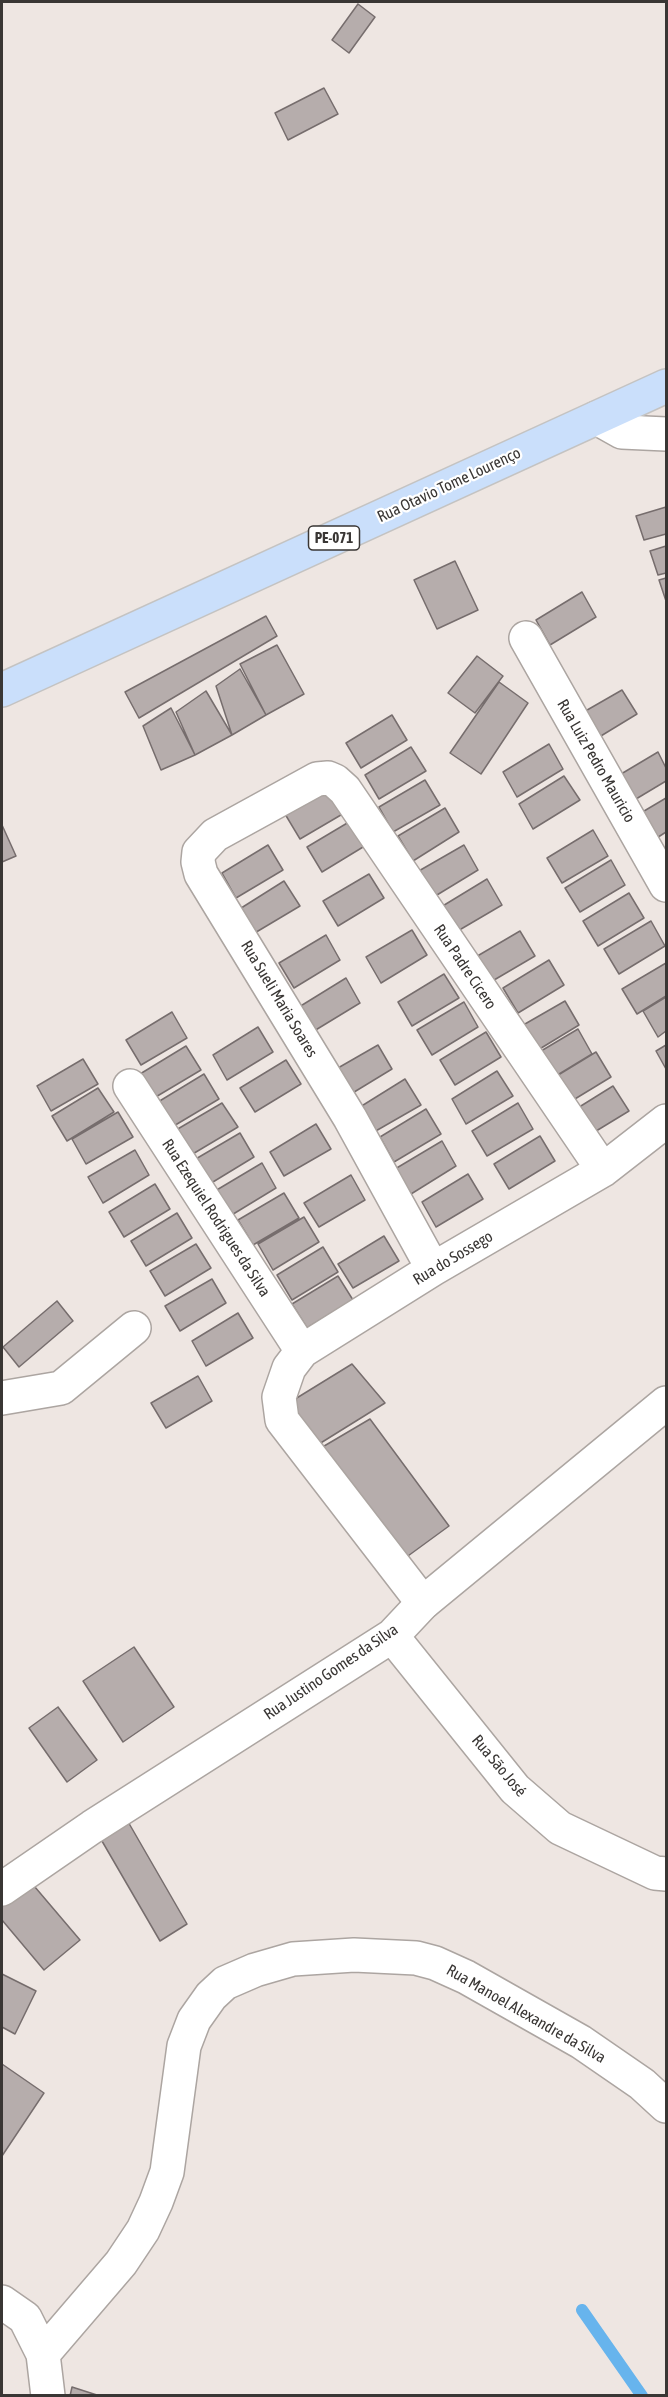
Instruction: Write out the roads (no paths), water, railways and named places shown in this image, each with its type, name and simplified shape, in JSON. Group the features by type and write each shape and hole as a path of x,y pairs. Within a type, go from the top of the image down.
{"main road":[{"name":"Rua Otavio Tome Lourenço","path":"2,690 666,386"}],"street":[{"path":"597,418 622,432 666,434"},
{"name":"Rua Luiz Pedro Mauricio","path":"526,638 666,885"},
{"name":"Rua Padre Cicero","path":"317,779 328,778 345,790 603,1170"},
{"name":"Rua Sueli Maria Soares","path":"317,779 215,835 200,852 198,862 201,874 350,1118 433,1269"},
{"name":"Rua Ezequiel Rodrigues da Silva","path":"130,1086 302,1351"},
{"name":"Rua do Sossego","path":"423,1603 282,1420 278,1408 282,1382 302,1351 433,1269 603,1170 666,1121"},
{"path":"2,1398 28,1392 44,1393 61,1388 134,1328"},
{"name":"Rua Justino Gomes da Silva","path":"2,1889 93,1827 392,1636 423,1603 666,1403"},
{"name":"Rua São José","path":"392,1636 515,1789 560,1828 662,1877"},
{"name":"Rua Manoel Alexandre da Silva","path":"43,2354 121,2264 143,2230 156,2202 167,2172 184,2046 194,2020 211,1996 225,1983 255,1970 293,1959 354,1955 416,1958 435,1963 466,1977 581,2042 642,2084 666,2106"},
{"path":"2,2302 25,2318 43,2354 48,2396"}],"waterway":[{"path":"582,2310 642,2396"}]}
